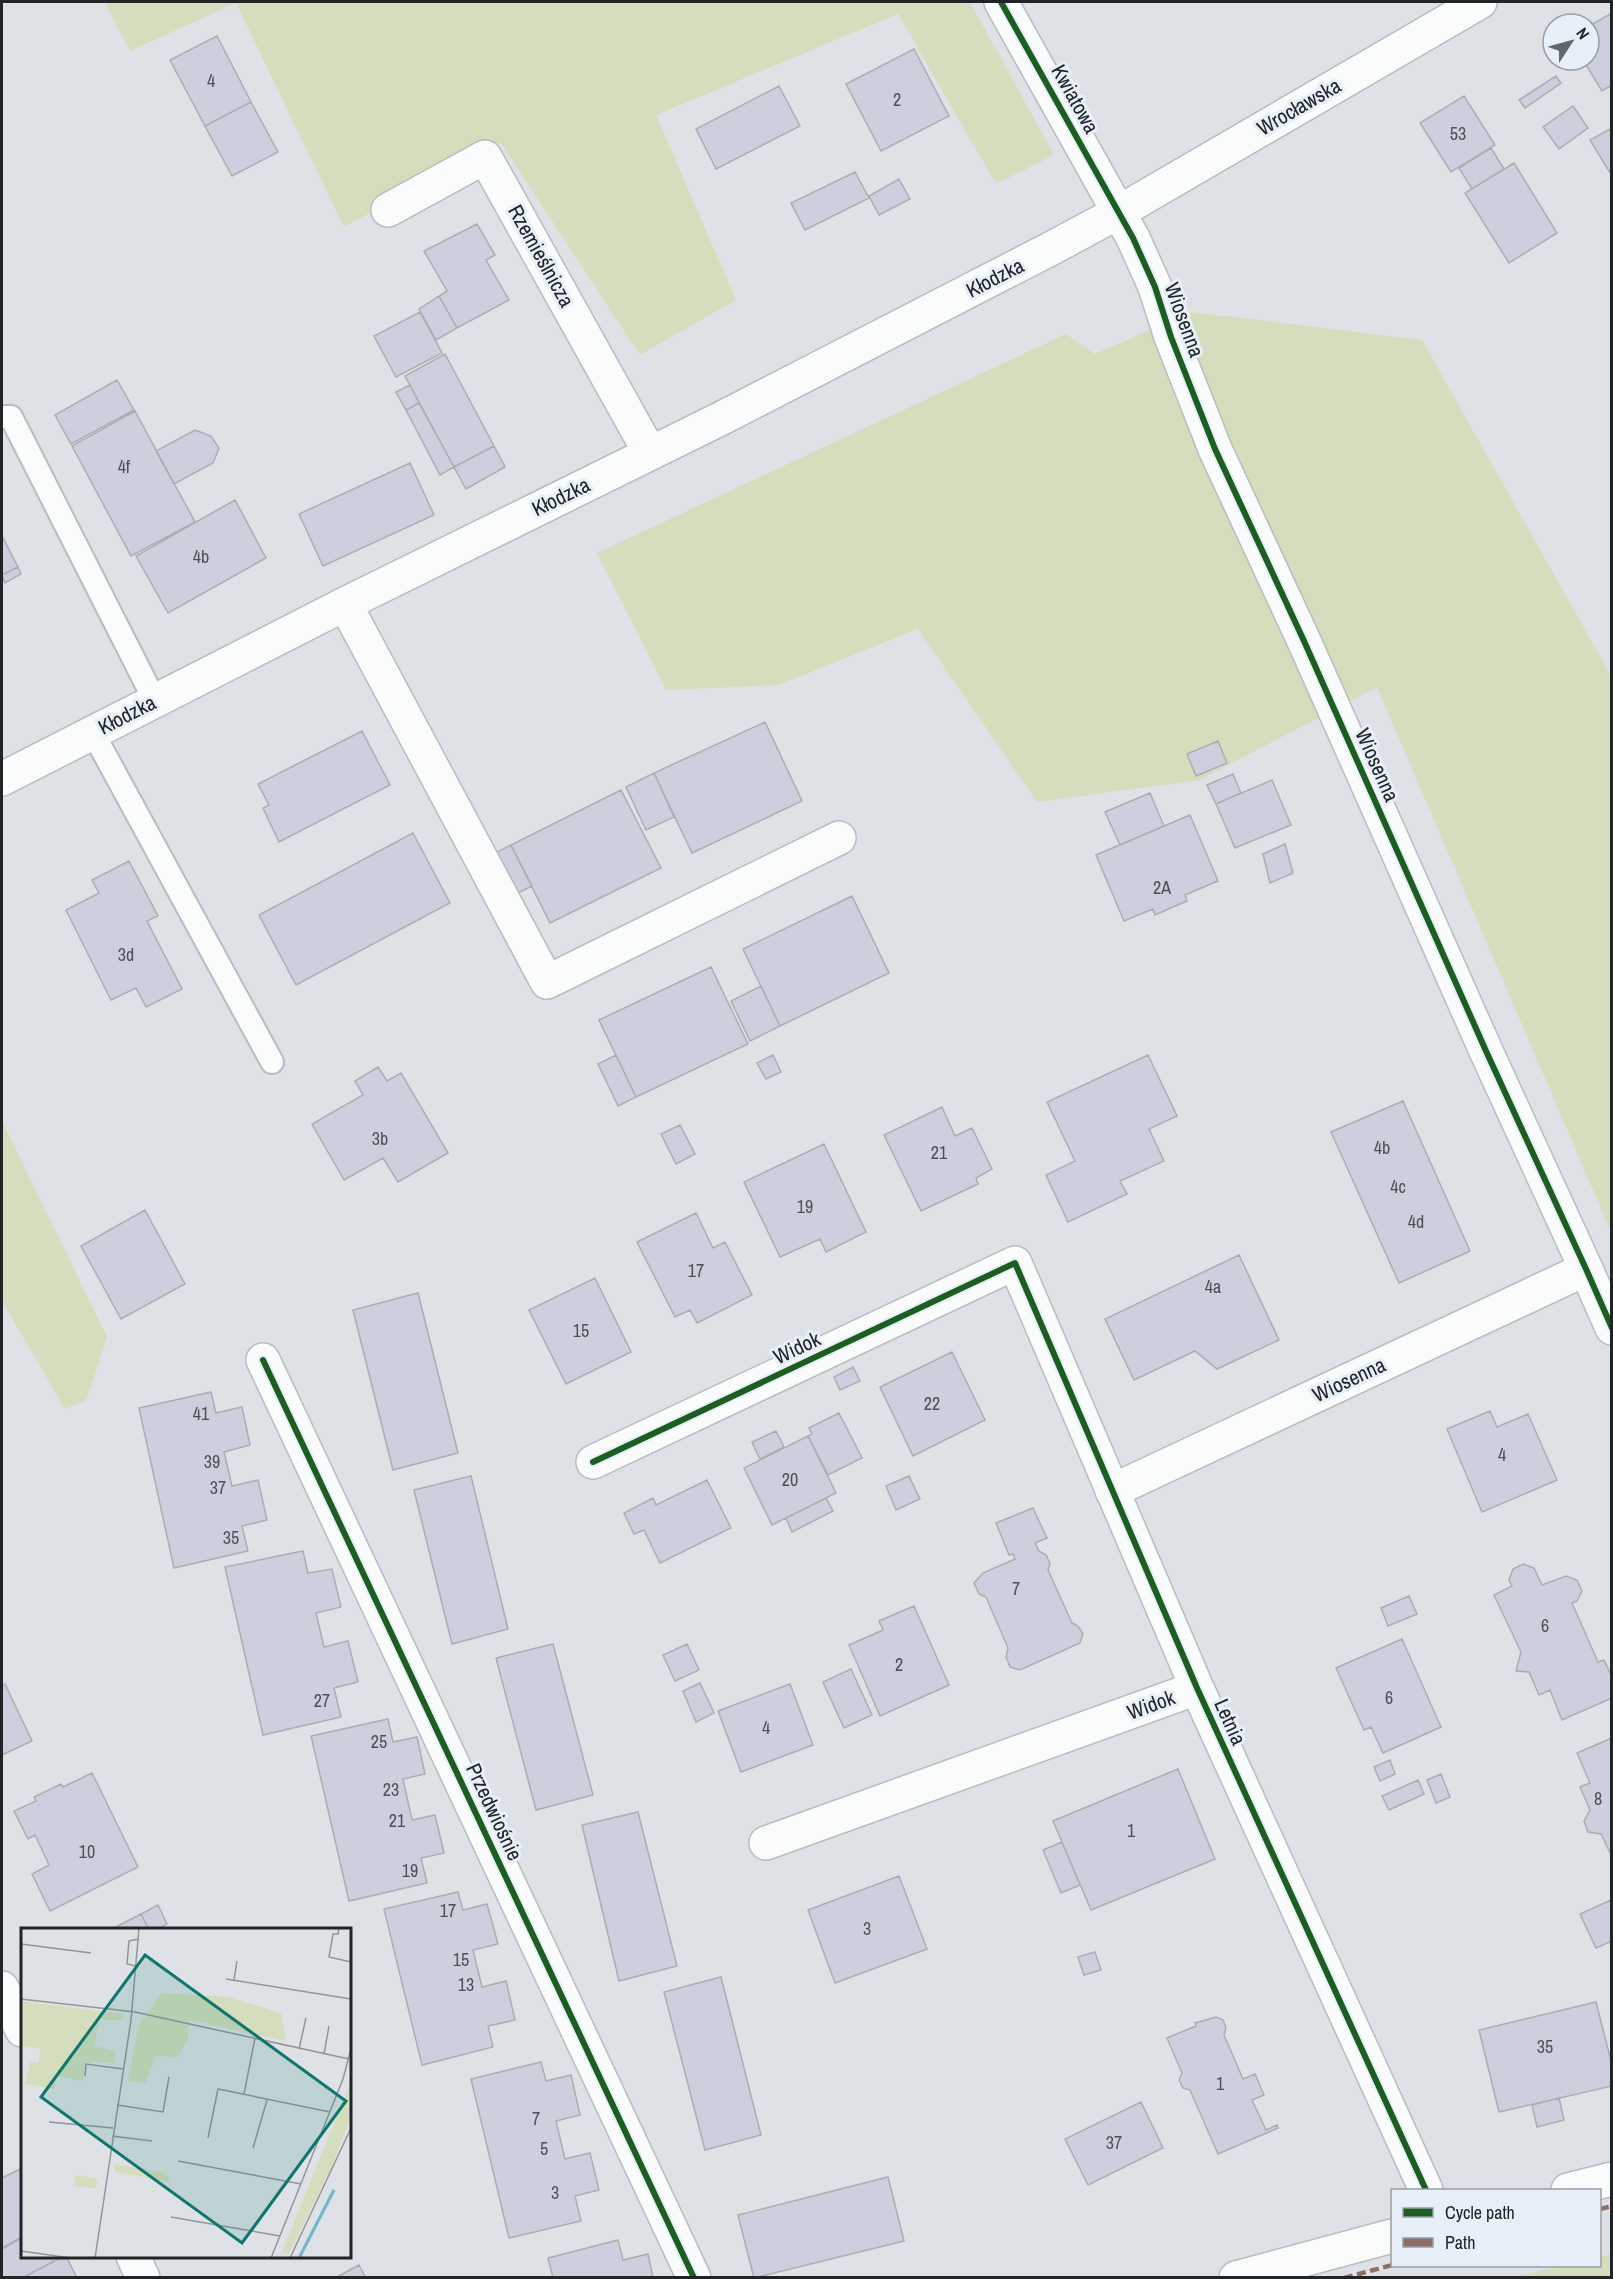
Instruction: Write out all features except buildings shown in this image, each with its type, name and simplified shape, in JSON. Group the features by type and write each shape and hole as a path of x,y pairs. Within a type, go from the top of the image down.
{"street":[{"name":"Kwiatowa","path":"1002,2 1119,212"},
{"name":"Wrocławska","path":"1119,212 1480,2"},
{"name":"Rzemieślnicza","path":"388,210 485,157 650,453"},
{"name":"Kłodzka","path":"2,778 345,604 722,418 1044,253 1119,212"},
{"name":"Wiosenna","path":"1119,212 1155,287 1171,337 1215,449 1304,641 1611,1328"},
{"path":"345,604 547,982 839,838"},
{"name":"Widok","path":"593,1462 1014,1263"},
{"name":"Letnia","path":"1014,1263 1197,1688 1426,2189"},
{"name":"Wiosenna","path":"1112,1491 1586,1269"},
{"name":"Przedwiośnie","path":"263,1360 694,2277"},
{"name":"Widok","path":"766,1842 1197,1688"},
{"path":"2,1988 21,2028"},
{"path":"1572,2189 1611,2179"},
{"path":"1236,2277 1391,2236"},
{"path":"134,2258 143,2277"}],"lane":[{"path":"2,417 11,417 155,701"},
{"path":"93,733 272,1062"}],"green space":[{"path":"105,2 970,2 1054,155 996,184 898,14 656,115 736,300 640,355 501,143 344,227 236,3 130,51"},
{"path":"1191,312 1422,340 1611,676 1611,1232 1377,687 1200,780 1037,802 918,629 779,685 666,690 597,553 1066,334 1095,354"},
{"path":"2,1121 107,1337 86,1401 65,1409 2,1301"},
{"path":"1611,2254 1611,2277 1511,2277 1558,2267 1601,2267 1601,2257"}],"marked path":[{"path":"1601,2209 1612,2206"},
{"path":"1344,2278 1391,2265"}],"cycle path":[{"path":"1001,2 1133,238 1155,287 1171,337 1215,449 1304,641 1612,1328"},
{"path":"593,1462 1015,1263 1197,1688 1426,2189"},
{"path":"263,1360 694,2278"}]}
